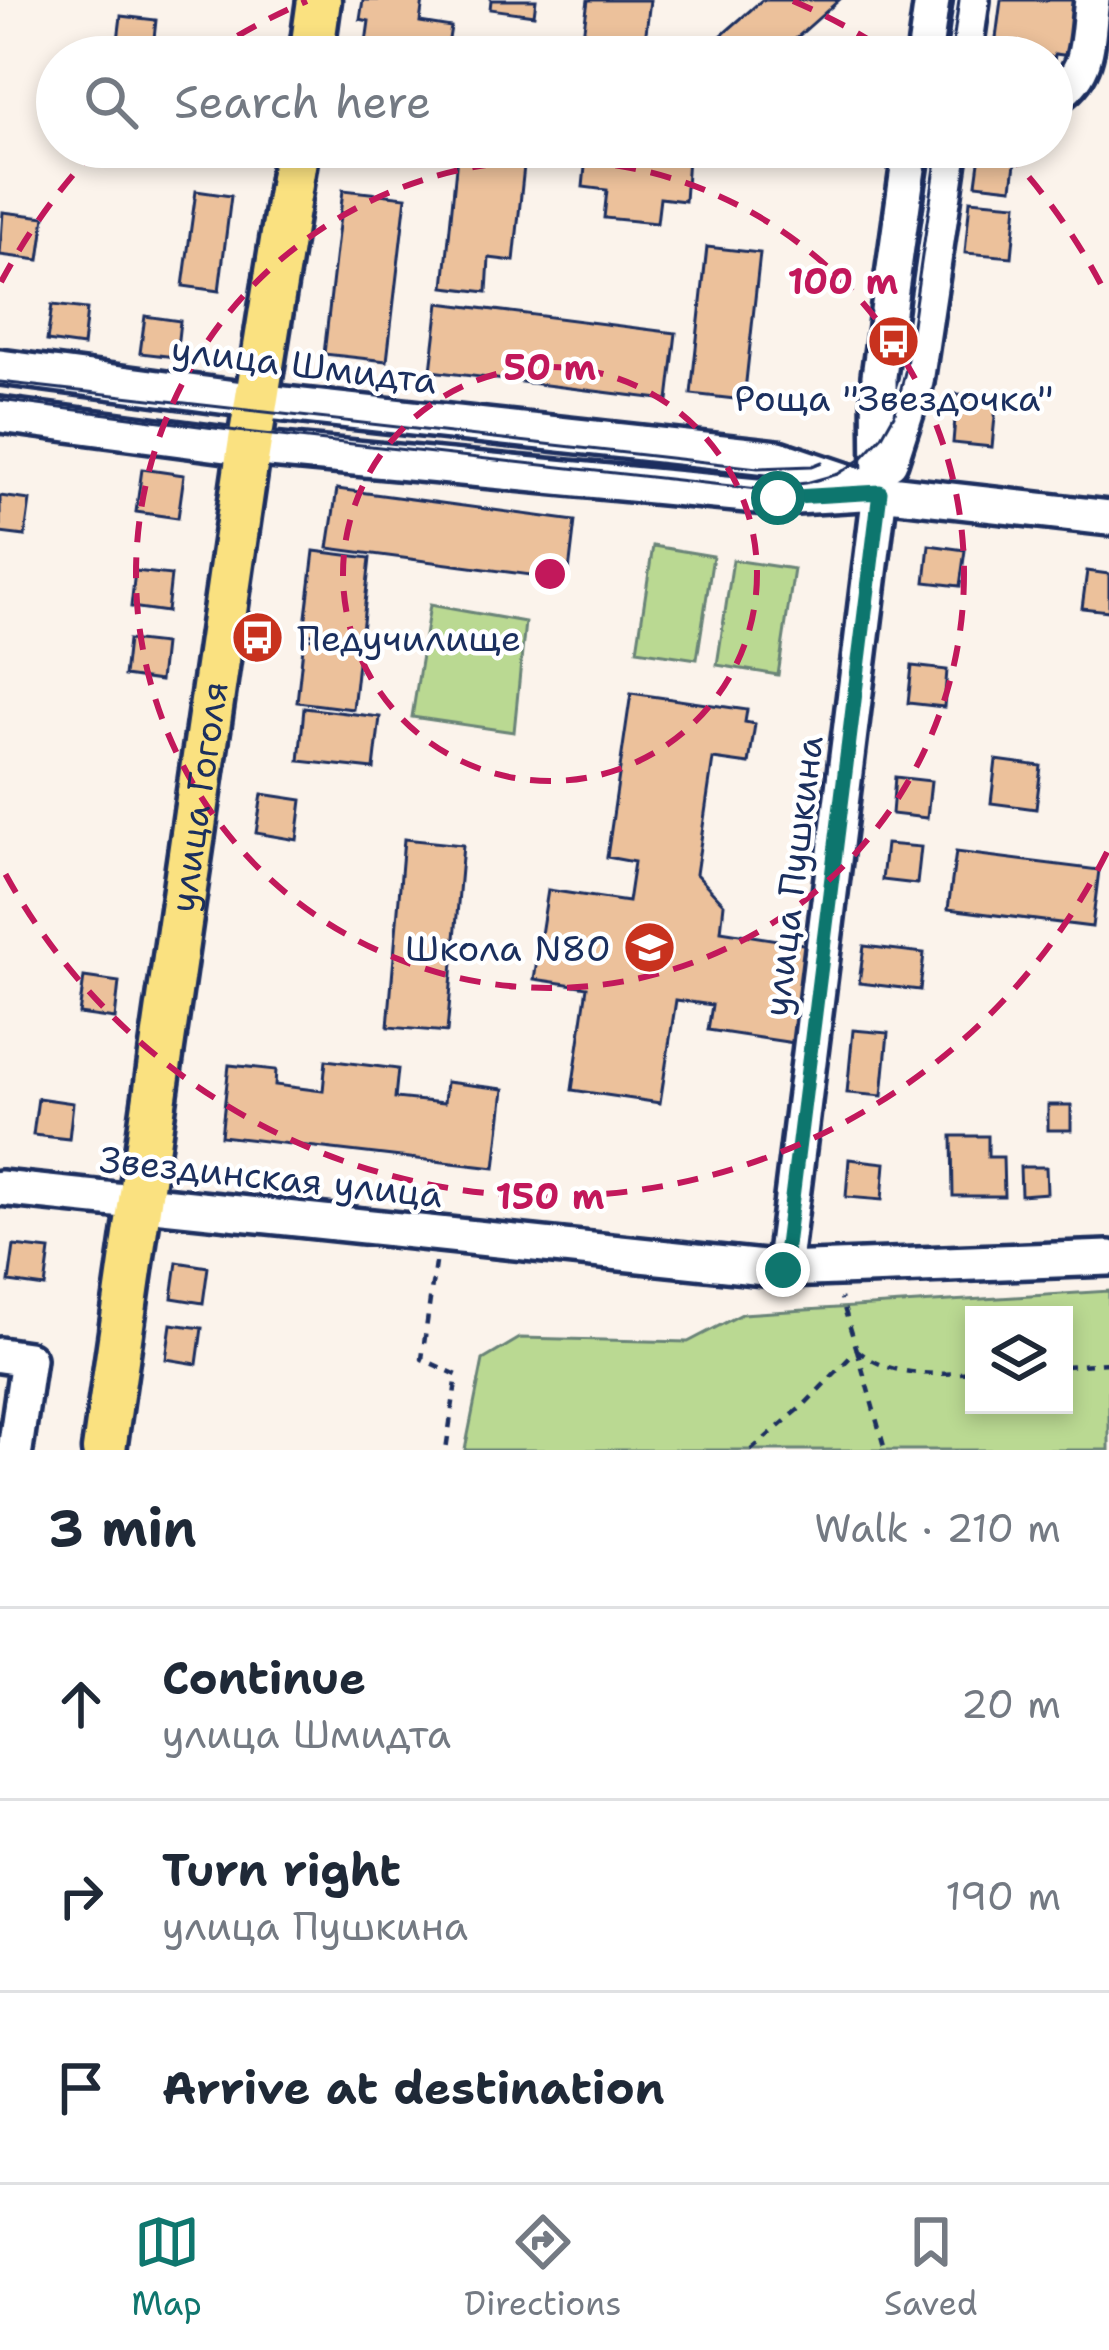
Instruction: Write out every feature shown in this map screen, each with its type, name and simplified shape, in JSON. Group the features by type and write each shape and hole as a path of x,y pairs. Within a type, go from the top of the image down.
{"main road":[{"path":"313,36 319,0"},
{"name":"улица Гоголя","path":"104,1450 294,168"}],"street":[{"path":"927,36 932,0"},
{"path":"967,36 973,0"},
{"path":"1073,83 1083,70 1092,0"},
{"name":"улица Пушкина","path":"783,1270 880,492 878,376 908,168"},
{"name":"улица Пушкина","path":"880,492 916,382 948,168"},
{"name":"улица Шмидта","path":"0,368 778,458 880,492"},
{"name":"улица Шмидта","path":"0,415 250,448 778,498 880,492 1109,518"},
{"name":"Звездинская улица","path":"0,1188 783,1270 1109,1258"},
{"path":"0,1355 28,1359 15,1450"}],"path":[{"path":"440,1234 422,1359 457,1375 446,1450"},
{"path":"822,1297 843,1299 885,1450"},
{"path":"857,1350 877,1367 940,1375 965,1373"},
{"path":"752,1450 804,1406 857,1350"},
{"path":"1073,1366 1109,1364"}],"green space":[{"path":"653,546 713,556 697,659 637,650"},
{"path":"733,560 794,569 778,675 717,665"},
{"path":"430,605 525,622 514,732 412,717"},
{"path":"1109,1291 1109,1450 465,1450 483,1360 520,1338 688,1342 742,1314"}],"building":[{"path":"363,0 423,0 420,22 451,27 450,36 367,36 369,21 360,19"},
{"path":"491,0 536,0 534,15 490,9"},
{"path":"588,0 650,0 646,36 583,36"},
{"path":"762,0 839,0 799,36 721,36"},
{"path":"1001,0 1078,0 1073,40 1073,36 996,36"},
{"path":"121,16 156,20 154,36 119,36"},
{"path":"456,168 524,168 514,261 489,258 487,292 444,287"},
{"path":"585,168 687,168 685,201 660,198 657,223 604,218 607,190 583,187"},
{"path":"978,168 1014,168 1012,188 976,184"},
{"path":"343,190 406,197 387,361 324,354"},
{"path":"196,191 231,196 219,291 183,286"},
{"path":"970,200 1017,204 1012,257 965,253"},
{"path":"3,212 45,217 39,260 0,255"},
{"path":"707,247 760,253 744,400 691,394"},
{"path":"439,303 676,333 668,400 431,371"},
{"path":"52,305 87,309 83,346 47,341"},
{"path":"145,316 180,321 176,357 140,353"},
{"path":"957,394 997,397 992,447 953,443"},
{"path":"142,469 184,475 178,518 136,512"},
{"path":"337,489 575,521 568,580 328,548"},
{"path":"0,496 30,500 25,536 0,533"},
{"path":"929,545 965,550 960,586 925,582"},
{"path":"314,551 370,558 361,640 304,633"},
{"path":"135,571 171,575 167,612 131,607"},
{"path":"1087,571 1109,574 1109,611 1082,608"},
{"path":"304,638 360,644 353,709 297,702"},
{"path":"128,640 164,644 160,681 124,676"},
{"path":"912,666 947,670 944,707 908,703"},
{"path":"631,693 747,710 745,722 755,724 749,764 713,759 696,874 724,904 721,931 809,945 794,1043 708,1030 712,1005 676,1000 660,1103 572,1090 587,987 534,979 548,890 628,902 634,862 607,857"},
{"path":"304,708 380,717 374,769 299,761"},
{"path":"996,760 1041,766 1036,809 991,803"},
{"path":"895,777 931,781 927,818 892,814"},
{"path":"262,794 302,800 297,840 256,833"},
{"path":"404,839 463,845 447,1032 388,1027"},
{"path":"886,844 921,847 917,884 882,880"},
{"path":"956,852 1099,870 1092,927 948,909"},
{"path":"864,946 924,953 920,990 859,983"},
{"path":"84,977 119,982 115,1019 79,1014"},
{"path":"853,1030 888,1033 882,1096 847,1093"},
{"path":"326,1060 398,1069 395,1098 444,1103 446,1082 504,1089 495,1168 221,1136 229,1065 276,1070 275,1085 323,1091"},
{"path":"38,1098 73,1103 69,1139 33,1135"},
{"path":"1048,1105 1071,1105 1071,1130 1048,1130"},
{"path":"952,1136 988,1136 988,1157 1003,1157 1004,1196 953,1196"},
{"path":"849,1159 885,1163 882,1200 846,1197"},
{"path":"1020,1167 1046,1167 1047,1193 1021,1195"},
{"path":"14,1246 50,1250 45,1287 9,1282"},
{"path":"177,1262 208,1267 203,1303 172,1298"},
{"path":"171,1324 202,1328 197,1364 166,1359"}],"tram line":[{"path":"954,36 959,0"},
{"path":"0,400 758,489 806,483 838,474 860,460 895,413 935,168"},
{"path":"0,382 758,468 822,462"}],"place":[{"name":"Роща \"Звездочка\"","path":"894,342"},
{"name":"Педучилище","path":"258,638"},
{"name":"Школа N80","path":"650,948"}],"route":[{"path":"778,498 880,492 783,1270"}]}
